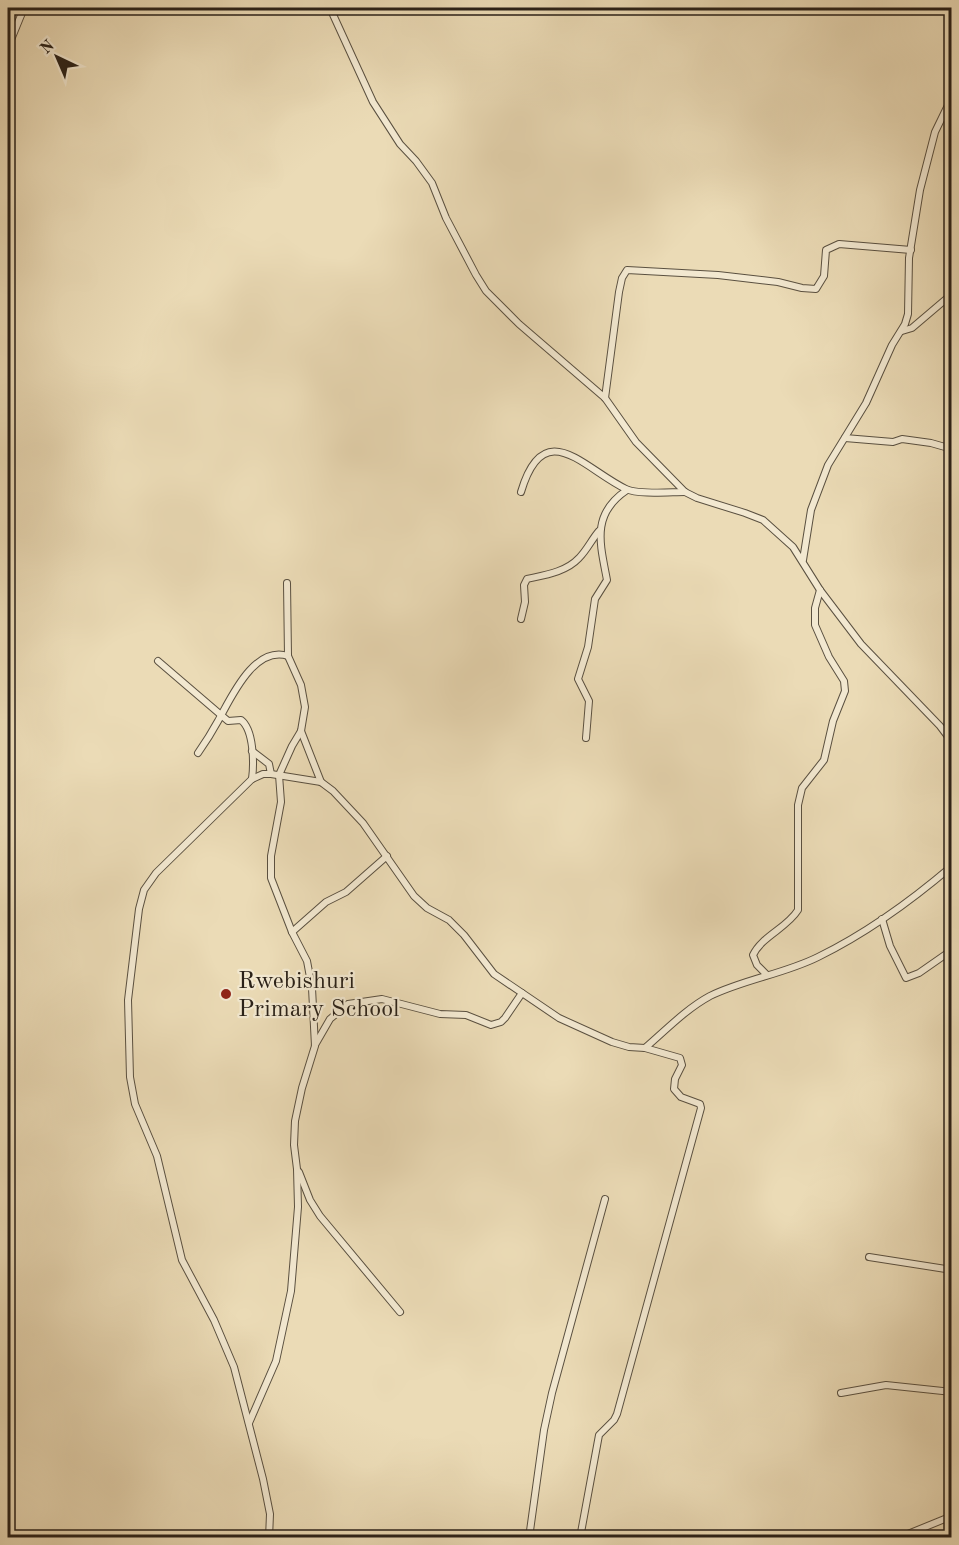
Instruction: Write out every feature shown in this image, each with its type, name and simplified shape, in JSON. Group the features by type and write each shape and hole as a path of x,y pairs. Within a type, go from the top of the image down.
{"street":[{"path":"8,47 24,8"},
{"path":"330,8 373,102 399,144 416,161 432,183 446,218 486,291 519,324 605,398 636,442 685,492 712,504 763,520 793,547 820,590 861,644 940,726 951,741"},
{"path":"803,561 808,522 816,491 828,465 866,403 892,345 902,332 908,314 911,250 927,160 935,132 951,97"},
{"path":"605,398 619,292 622,278 627,270 718,275 816,289 824,276 826,250 830,246 839,244 911,250"},
{"path":"902,332 912,328 951,294"},
{"path":"845,438 931,443 951,449"},
{"path":"521,492 526,473 532,464 543,455 555,451 570,454 627,490 685,492"},
{"path":"521,619 525,602 526,579 549,575 573,563 599,531 606,510 619,495 627,490"},
{"path":"586,738 589,701 578,679 588,647 595,599 607,580 599,531"},
{"path":"287,583 288,656 298,674 305,699 301,731 279,775 281,802 271,856 271,878 292,932 307,961 315,1046"},
{"path":"767,975 757,965 753,955 798,910 798,805 802,788 824,760 833,721 844,692 844,681 829,657 815,625 815,608 820,590"},
{"path":"198,753 238,686 255,665 272,654 288,656"},
{"path":"158,662 228,721 241,720 248,726 254,765 252,779"},
{"path":"301,731 321,782 346,803 363,823 414,896 427,908 448,920 464,935 494,974 559,1018 612,1042 680,1058 682,1065 675,1079 674,1089 681,1097 698,1102 701,1108 617,1414 599,1435 579,1538"},
{"path":"251,750 268,764 271,774"},
{"path":"269,1538 270,1514 234,1367 227,1346 182,1260 157,1156 135,1104 130,1077 129,1000 139,909 144,890 156,873 252,779 263,774 271,774 321,782"},
{"path":"292,932 326,902 346,892 387,856"},
{"path":"645,1048 685,1013 711,996 767,975 791,969 819,956 912,900 951,866"},
{"path":"882,919 890,945 906,978 919,973 951,950"},
{"path":"248,1424 276,1360 291,1291 298,1207 294,1145 296,1121 302,1088 315,1046 330,1019 348,1004 382,999 440,1014 466,1015 490,1025 501,1022 522,993"},
{"path":"297,1169 310,1200 320,1216 400,1312"},
{"path":"529,1538 544,1430 552,1393 605,1199"},
{"path":"869,1257 951,1270"},
{"path":"841,1393 886,1385 951,1392"},
{"path":"898,1538 951,1516"}],"place":[{"name":"Rwebishuri Primary School","path":"226,994"}]}
